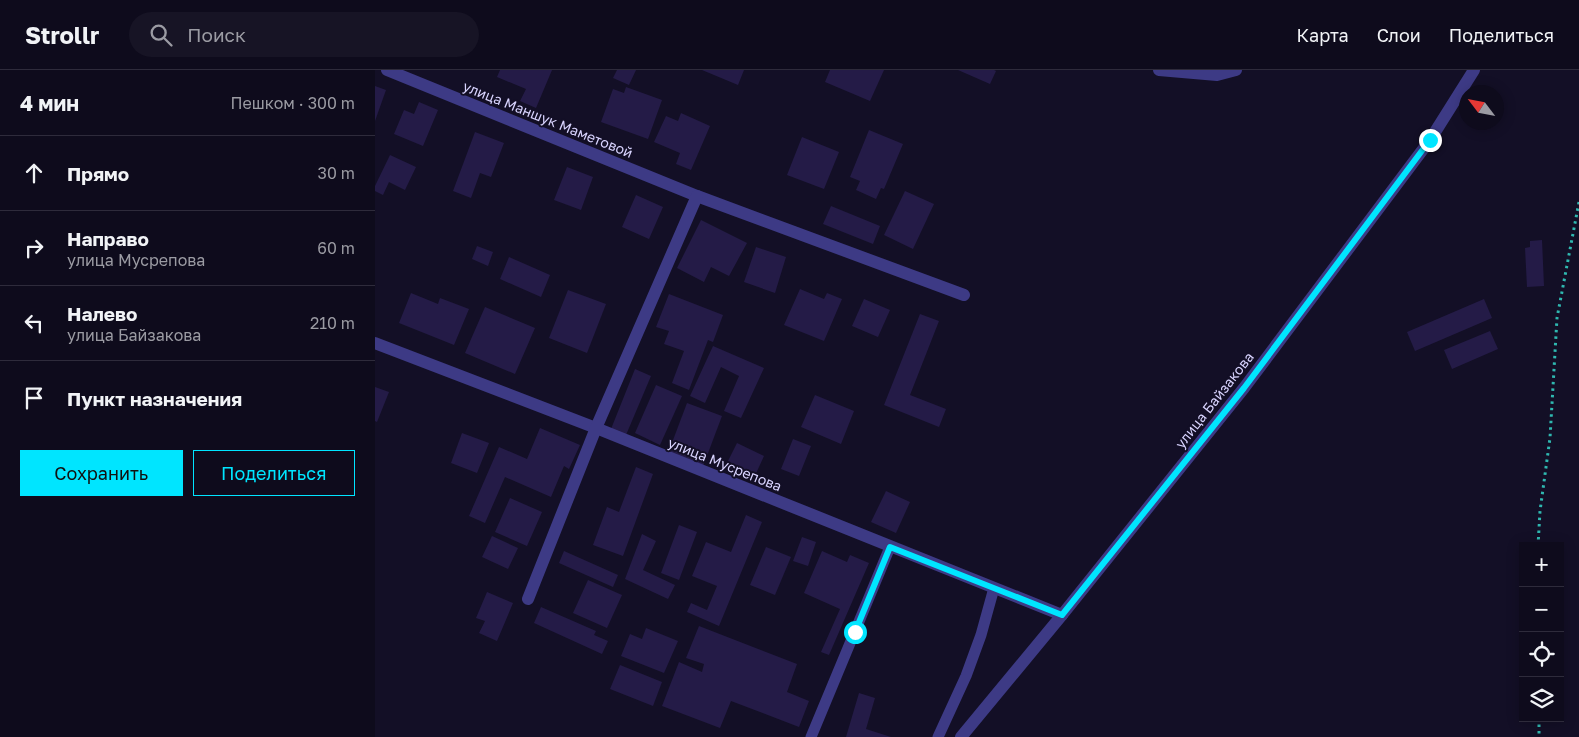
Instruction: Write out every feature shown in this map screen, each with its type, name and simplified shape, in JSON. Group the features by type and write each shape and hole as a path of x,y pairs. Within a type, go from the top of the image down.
{"street":[{"name":"улица Маншук Маметовой","path":"387,70 697,196 964,295"},
{"path":"1159,70 1217,75 1236,70"},
{"name":"улица Байзакова","path":"961,737 1062,615 1244,388 1430,140 1474,70"},
{"path":"528,599 596,428 697,196"},
{"name":"улица Мусрепова","path":"375,343 596,428 1062,615"}],"lane":[{"path":"811,737 890,547"},
{"path":"938,737 981,635 994,588"}],"path":[{"path":"1538,542 1540,511 1550,438 1557,318 1579,202"},
{"path":"1539,722 1539,737"}],"building":[{"path":"500,70 552,70 536,108 520,101 526,89 497,77"},
{"path":"617,70 636,70 629,85 613,78"},
{"path":"702,70 744,70 738,85"},
{"path":"830,70 884,70 870,101 825,82"},
{"path":"958,70 994,70 996,71 990,84"},
{"path":"375,86 386,90 375,121"},
{"path":"626,87 662,100 648,139 601,122 613,89 624,93"},
{"path":"419,102 438,110 423,146 394,134 404,110 414,114"},
{"path":"681,113 710,126 691,170 676,164 680,153 654,142 666,116 678,121"},
{"path":"869,130 903,144 884,189 881,188 876,199 856,190 860,181 850,177"},
{"path":"475,132 504,143 491,177 480,173 471,198 453,191"},
{"path":"802,137 839,152 824,189 787,175"},
{"path":"390,155 416,167 405,190 389,182 383,195 375,191 375,186"},
{"path":"567,167 593,177 581,210 554,200"},
{"path":"905,191 934,204 913,249 884,235"},
{"path":"636,195 663,207 649,239 622,227"},
{"path":"831,206 880,226 873,244 823,224"},
{"path":"701,220 747,243 729,276 711,267 704,282 677,268"},
{"path":"1542,240 1544,286 1527,287 1525,248 1530,247 1530,241"},
{"path":"477,246 493,252 488,266 472,259"},
{"path":"756,247 786,257 775,293 744,282"},
{"path":"509,257 550,275 541,297 500,279"},
{"path":"800,289 824,299 827,293 842,299 824,341 784,325"},
{"path":"568,290 606,304 587,353 549,338"},
{"path":"411,293 438,304 440,298 469,309 454,345 399,323"},
{"path":"669,294 723,315 713,342 708,340 689,390 672,383 684,351 664,344 669,331 656,327"},
{"path":"864,299 890,310 878,337 852,326"},
{"path":"1484,299 1492,318 1415,351 1407,332"},
{"path":"485,307 535,328 515,374 465,353"},
{"path":"920,314 939,321 910,395 946,409 939,427 884,405"},
{"path":"1490,331 1498,349 1452,369 1444,350"},
{"path":"713,346 764,368 741,418 724,411 739,376 721,367 705,403 690,396"},
{"path":"635,369 651,376 626,435 611,429"},
{"path":"656,385 682,396 660,445 635,433"},
{"path":"375,387 389,392 377,422 375,421"},
{"path":"815,395 854,411 841,444 801,427"},
{"path":"687,403 722,416 702,469 667,456"},
{"path":"540,428 580,445 569,469 564,466 551,497 505,477 485,523 469,516 499,447 527,459"},
{"path":"462,433 489,443 477,473 451,463"},
{"path":"793,439 811,446 799,476 781,469"},
{"path":"737,443 764,456 753,480 725,467"},
{"path":"636,467 653,474 623,556 593,545 607,507 619,512"},
{"path":"886,491 910,502 896,533 871,522"},
{"path":"510,498 542,512 527,546 495,532"},
{"path":"746,515 762,522 719,626 687,612 691,603 707,610 717,586 692,576 706,542 731,552"},
{"path":"679,525 697,532 679,580 661,573"},
{"path":"642,534 656,541 643,570 675,585 668,599 625,579"},
{"path":"492,536 518,548 508,569 482,557"},
{"path":"802,537 816,542 808,566 793,561"},
{"path":"766,547 791,557 775,595 750,585"},
{"path":"564,551 618,575 613,587 559,563"},
{"path":"822,551 847,562 850,555 869,563 829,655 821,652 840,609 804,593"},
{"path":"588,580 622,595 607,628 573,613"},
{"path":"487,592 513,603 497,641 479,633 485,621 476,618"},
{"path":"541,607 596,631 594,635 608,641 602,654 534,623"},
{"path":"699,626 797,664 787,692 809,701 799,727 731,701 720,728 662,706 679,662 702,672 704,664 686,658"},
{"path":"646,628 678,641 664,673 621,656 630,634 642,639"},
{"path":"620,665 662,682 653,706 610,689"},
{"path":"859,693 875,698 866,729 891,737 846,737"}],"route":[{"path":"855,632 890,547 1062,615 1244,388 1430,140"}]}
